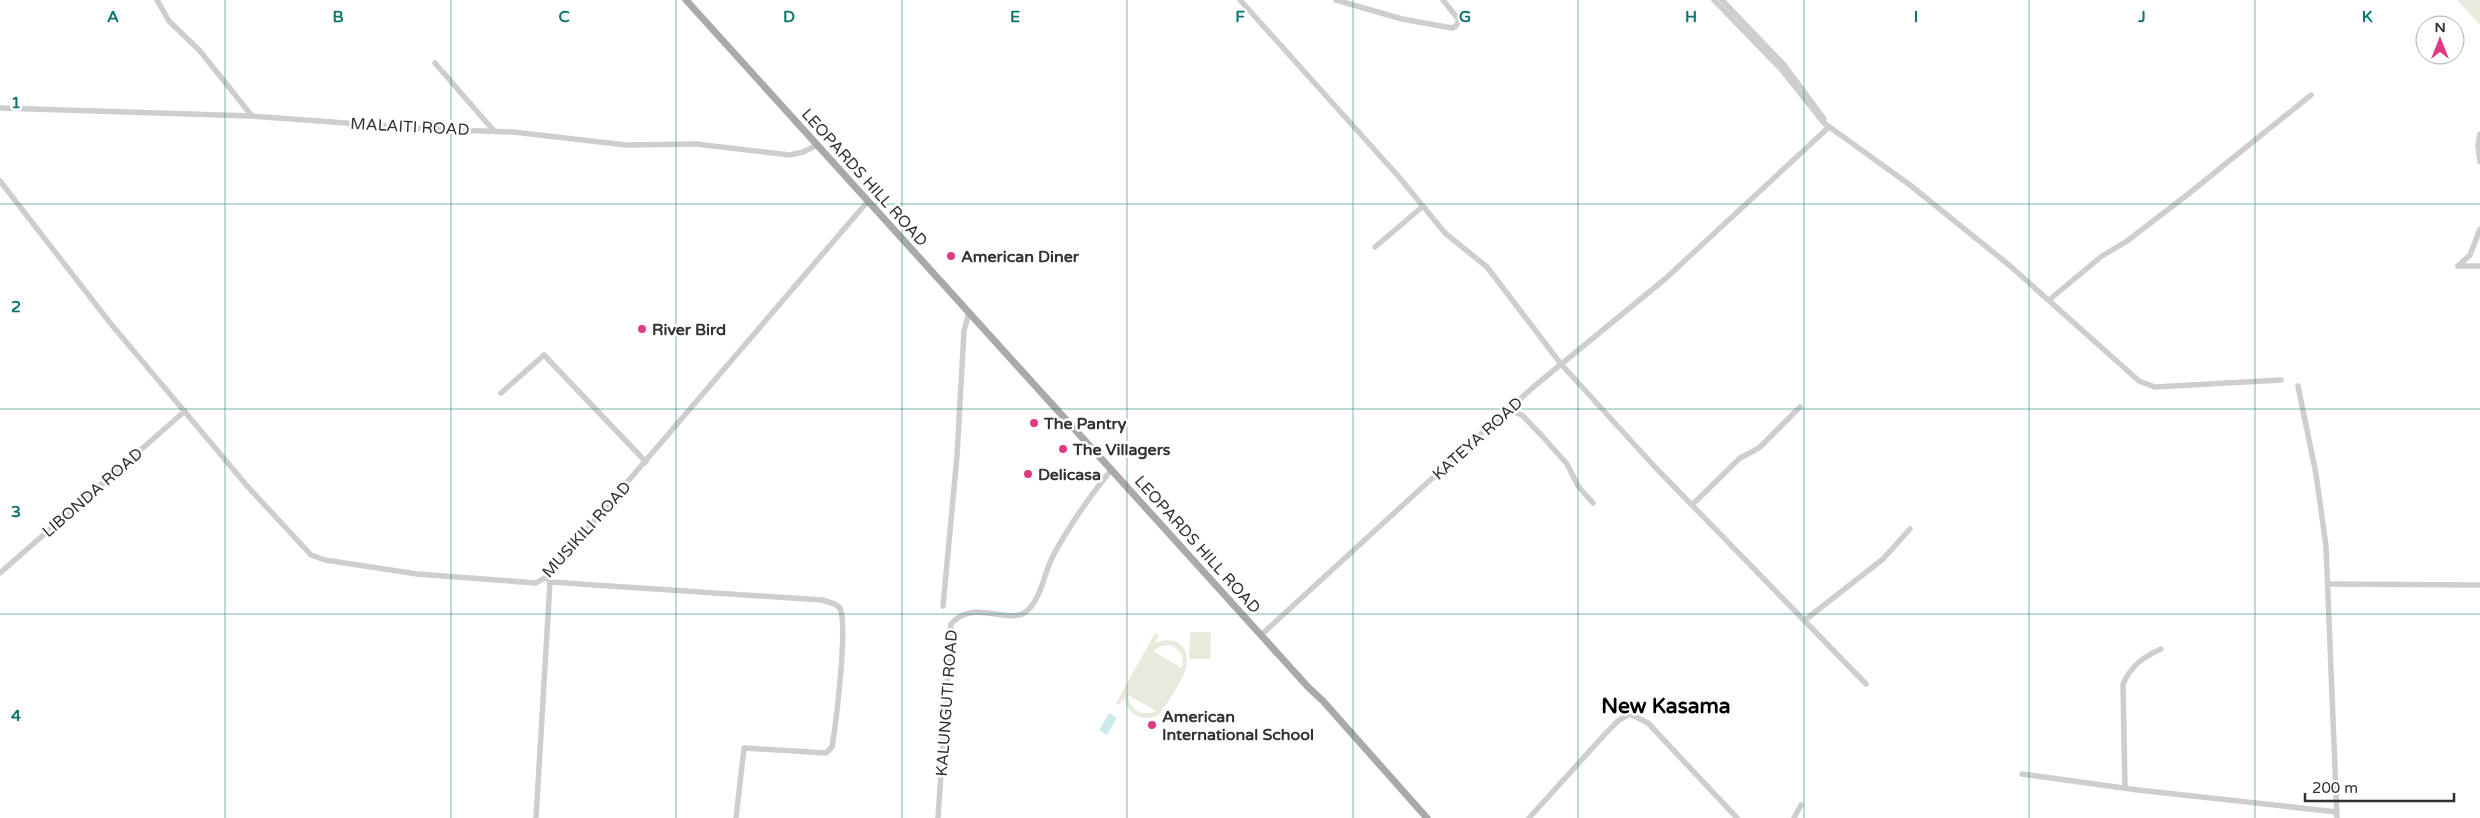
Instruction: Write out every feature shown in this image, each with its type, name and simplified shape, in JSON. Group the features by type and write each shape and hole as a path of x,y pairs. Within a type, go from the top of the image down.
{"main road":[{"name":"LEOPARDS HILL ROAD","path":"691,2 868,201 1427,818"}],"street":[{"path":"157,0 169,21 200,51 252,116"},
{"path":"1241,0 1399,177 1452,241 1487,267 1561,364 1656,467 1866,684"},
{"path":"1336,0 1402,19 1452,28 1456,26 1459,20 1443,0"},
{"path":"1714,0 1781,69 1827,125 1910,185 2009,264 2089,338 2146,385 2155,387 2281,380"},
{"path":"1722,0 1784,66 1818,108 1827,125"},
{"path":"435,63 494,131"},
{"path":"2049,300 2102,256 2127,240 2187,195 2311,96"},
{"name":"MALAITI ROAD","path":"0,108 252,116 494,131 611,144 686,144 790,155 804,152 818,145"},
{"name":"KATEYA ROAD","path":"1261,635 1507,410 1699,248 1722,224 1774,180 1827,125"},
{"path":"2480,134 2478,146 2480,162"},
{"name":"MUSIKILI ROAD","path":"0,181 108,319 185,411 294,539 317,558 403,572 457,578 536,582 548,579 868,201"},
{"path":"1375,247 1422,206"},
{"path":"2480,229 2470,255 2458,266 2480,266"},
{"path":"943,606 957,456 964,331 969,312"},
{"path":"501,393 544,355 646,462"},
{"path":"2022,774 2337,815 2328,584 2319,489 2298,386"},
{"path":"1693,504 1740,458 1759,448 1800,407"},
{"path":"1507,410 1522,415 1543,437 1567,464 1578,486 1594,503"},
{"name":"LIBONDA ROAD","path":"0,573 185,411"},
{"name":"KALUNGUTI ROAD","path":"938,818 951,624 957,617 966,612 1016,615 1029,609 1036,600 1056,552 1111,470"},
{"path":"1805,620 1884,559 1910,529"},
{"path":"536,818 548,579 822,600 840,608 843,620 832,747 826,753 744,748 736,818"},
{"path":"2328,584 2480,586"},
{"path":"2125,788 2124,684 2128,675 2142,658 2161,649"},
{"path":"1529,818 1606,733 1619,720 1630,714 1648,723 1737,818"},
{"path":"1794,818 1801,805"}],"shaded area":[{"path":"2457,0 2480,0 2480,25"},
{"path":"1190,632 1211,632 1210,659 1189,659"},
{"path":"1155,633 1159,635 1155,643 1168,640 1181,645 1186,653 1185,671 1181,681 1159,715 1142,718 1129,709 1124,698 1119,705 1116,703","holes":["1169,645 1176,648 1181,654 1183,660 1182,668 1153,651 1161,646","1128,695 1156,711 1151,713 1138,711 1131,705"]}],"water":[{"path":"1109,713 1117,718 1107,735 1099,730"}],"place":[{"name":"American Diner","path":"951,256"},
{"name":"River Bird","path":"642,329"},
{"name":"The Pantry","path":"1034,423"},
{"name":"The Villagers","path":"1063,449"},
{"name":"Delicasa","path":"1028,474"},
{"name":"American International School","path":"1152,725"}],"district":[{"name":"New Kasama","path":"1666,706"}]}
